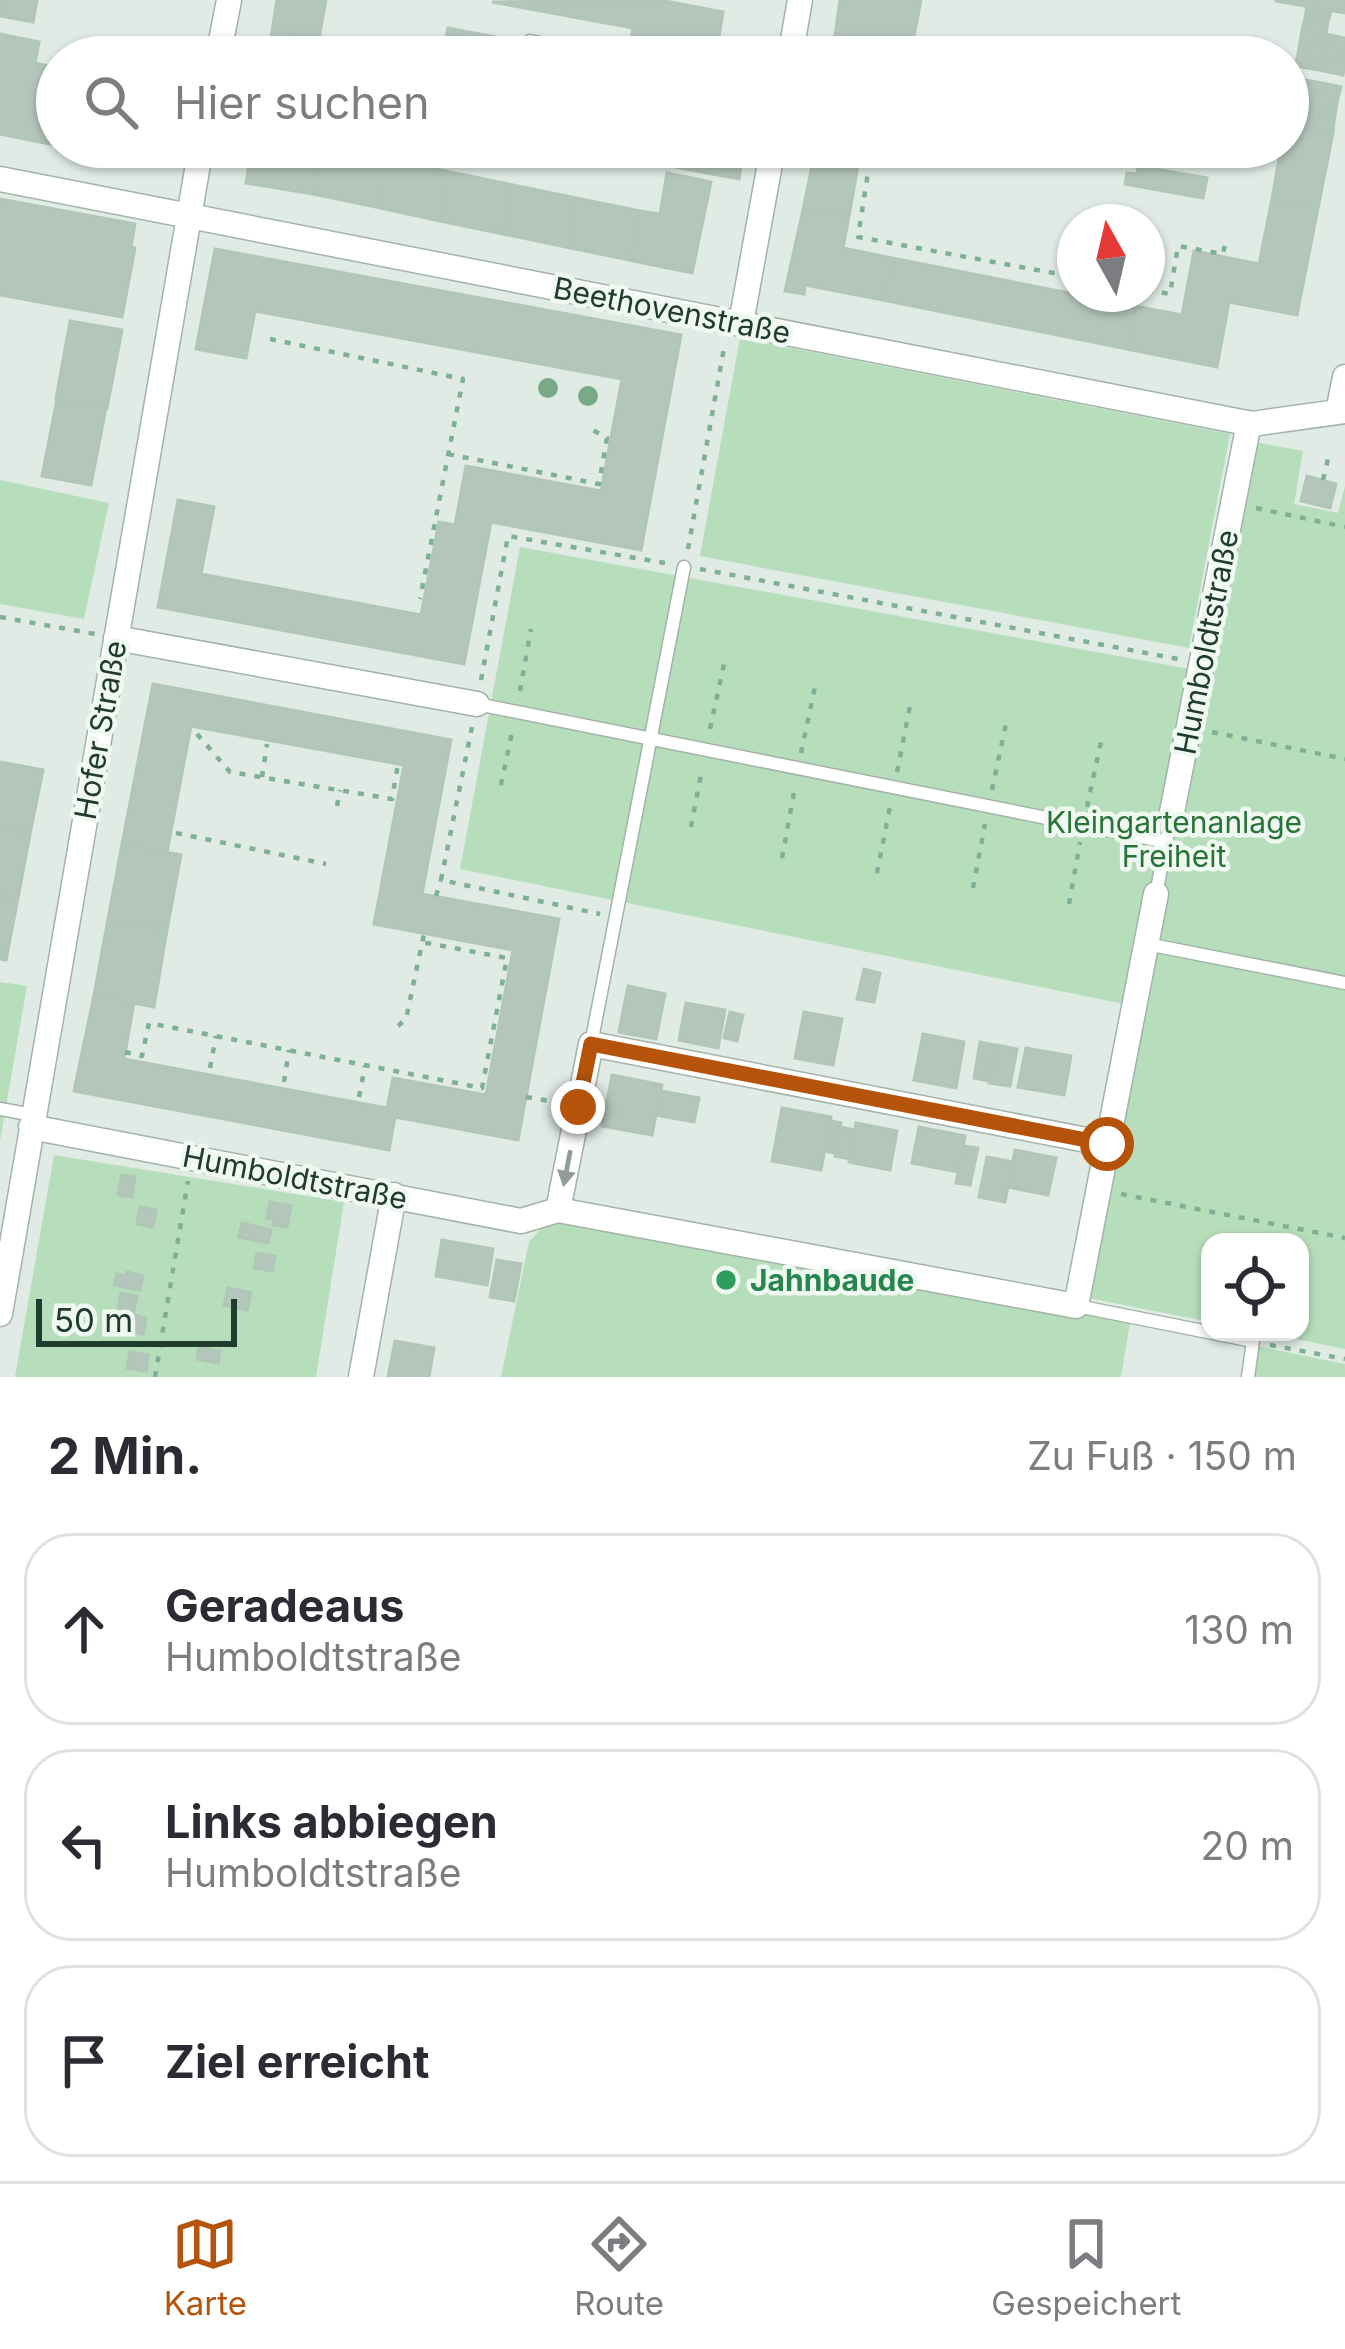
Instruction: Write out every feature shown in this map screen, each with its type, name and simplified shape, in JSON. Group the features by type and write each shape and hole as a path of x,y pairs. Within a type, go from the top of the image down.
{"street":[{"path":"222,36 229,0"},
{"path":"794,36 800,0"},
{"name":"Hofer Straße","path":"0,1314 197,168"},
{"path":"735,322 768,168"},
{"name":"Beethovenstraße","path":"0,179 1249,423 1342,412"},
{"path":"1342,412 1345,377"},
{"name":"Humboldtstraße","path":"1169,830 1249,423"},
{"path":"116,638 477,704"},
{"name":"Humboldtstraße","path":"32,1121 192,1158 521,1221 558,1210 1076,1306 1156,894"},
{"path":"558,1210 591,1044 1107,1144"},
{"path":"361,1377 394,1196"}],"lane":[{"path":"591,1044 684,567"},
{"path":"477,704 1084,826 1169,830"},
{"name":"Humboldtstraße","path":"1156,894 1169,830"},
{"path":"1147,944 1345,983"},
{"name":"Humboldtstraße","path":"0,1109 32,1121"},
{"path":"1076,1306 1201,1331"},
{"path":"1248,1377 1253,1341"}],"path":[{"path":"869,168 858,237 1057,274"},
{"path":"1165,293 1170,294 1178,246 1223,254 1225,244"},
{"path":"684,567 735,322"},
{"path":"270,339 463,379 420,599"},
{"path":"448,454 599,484 607,438 589,428"},
{"path":"1323,480 1329,455"},
{"path":"1233,503 1345,526"},
{"path":"436,896 508,536 1201,664"},
{"path":"0,617 116,638"},
{"path":"501,785 531,629"},
{"path":"691,827 724,664"},
{"path":"782,858 816,682"},
{"path":"877,874 911,701"},
{"path":"974,888 1007,719"},
{"path":"1189,727 1345,759"},
{"path":"197,734 230,772 392,799 398,764"},
{"path":"1069,904 1102,737"},
{"path":"262,777 267,744"},
{"path":"337,806 340,790"},
{"path":"176,833 326,864"},
{"path":"441,880 613,916"},
{"path":"125,1052 142,1056 149,1023 484,1089 507,958 422,938 406,1019 398,1026"},
{"path":"210,1068 216,1036"},
{"path":"284,1082 290,1051"},
{"path":"359,1097 365,1066"},
{"path":"155,1377 192,1158"},
{"path":"1099,1189 1345,1238"},
{"path":"1253,1341 1345,1359"}],"green space":[{"path":"740,338 1230,434 1189,648 700,556"},
{"name":"Kleingartenanlage Freiheit","path":"1250,441 1303,451 1294,504 1338,513 1345,486 1345,1349 1305,1341 1309,1233 1201,1233 1201,1320 1078,1296 1134,1006 460,869 520,547 1206,672"},
{"path":"0,480 109,503 84,619 0,604"},
{"path":"0,982 27,986 0,1141"},
{"path":"54,1155 344,1202 316,1377 15,1377"},
{"name":"Jahnbaude","path":"558,1210 1131,1317 1121,1377 501,1377 529,1242"},
{"path":"1257,1346 1345,1364 1345,1377 1253,1377"}],"building":[{"path":"0,0 37,0 33,22 0,16"},
{"path":"277,0 326,0 319,36 272,31"},
{"path":"660,0 723,12 719,36 632,36 633,28 492,2"},
{"path":"840,0 921,0 914,36 835,36"},
{"path":"1276,0 1345,0 1345,13 1276,1"},
{"path":"1307,6 1331,11 1328,22 1305,18"},
{"path":"1305,18 1328,22 1326,34 1302,30"},
{"path":"448,28 490,36 446,36"},
{"path":"1302,30 1326,34 1324,46 1309,44 1309,36 1301,36"},
{"path":"0,34 36,41 36,141 0,134"},
{"path":"1326,34 1345,38 1345,50 1324,46"},
{"path":"1309,44 1324,46 1322,58 1309,56"},
{"path":"1324,46 1345,50 1345,63 1322,58"},
{"path":"1309,56 1322,58 1319,70 1309,68"},
{"path":"1322,58 1345,63 1343,75 1319,70"},
{"path":"1317,82 1341,87 1338,98 1315,94"},
{"path":"1315,94 1338,98 1336,109 1313,105"},
{"path":"1313,105 1336,109 1334,121 1310,116"},
{"path":"1310,116 1334,121 1333,133 1309,128"},
{"path":"1309,129 1333,133 1318,208 1272,199 1277,168 1309,168"},
{"path":"248,168 316,168 313,194 246,183"},
{"path":"316,168 385,168 376,207 313,194"},
{"path":"385,168 450,172 440,221 376,207"},
{"path":"681,168 741,168 739,179"},
{"path":"812,168 857,168 849,216 803,210"},
{"path":"1138,168 1150,168 1207,178 1203,198 1125,184 1127,173 1137,174"},
{"path":"450,172 513,185 503,234 440,221"},
{"path":"667,173 711,182 692,273 629,260 640,211 660,214"},
{"path":"513,185 576,198 566,247 503,234"},
{"path":"576,198 640,211 629,260 566,247"},
{"path":"0,199 135,224 122,317 0,295"},
{"path":"1272,199 1318,208 1297,315 1229,302 1217,367 1127,349 1134,312 1182,315 1194,251 1259,264"},
{"path":"803,210 849,216 843,248 892,258 883,300 805,285 804,294 785,291"},
{"path":"215,249 681,335 641,550 491,522 464,664 158,607 178,500 214,507 201,574 421,615 439,522 455,525 466,466 601,491 622,379 255,311 246,358 196,349"},
{"path":"892,258 1057,291 1057,312 1134,312 1127,349 883,300"},
{"path":"70,321 122,330 107,408 56,399"},
{"path":"57,399 106,408 91,485 42,476"},
{"path":"1307,476 1336,484 1330,508 1301,501"},
{"path":"153,684 451,740 422,894 559,919 518,1140 395,1117 389,1150 74,1091 94,995 134,1003 124,1059 387,1108 393,1078 486,1095 513,950 374,924 404,765 191,726 167,852 122,844"},
{"path":"0,762 43,770 30,834 0,828"},
{"path":"0,828 30,834 18,898 0,895"},
{"path":"122,844 181,855 167,930 108,919"},
{"path":"0,895 18,898 6,960 0,959"},
{"path":"108,919 167,930 154,1007 94,995"},
{"path":"864,969 880,973 874,1002 857,999"},
{"path":"628,986 665,994 656,1039 619,1032"},
{"path":"686,1003 725,1010 718,1048 679,1040"},
{"path":"730,1012 743,1015 737,1041 724,1038"},
{"path":"804,1012 842,1019 833,1065 795,1058"},
{"path":"923,1034 964,1042 956,1088 914,1080"},
{"path":"980,1042 994,1045 988,1081 974,1078"},
{"path":"997,1045 1017,1049 1010,1086 989,1083"},
{"path":"1026,1048 1071,1056 1064,1095 1018,1087"},
{"path":"612,1075 662,1085 652,1135 602,1126"},
{"path":"661,1091 699,1098 694,1122 656,1115"},
{"path":"782,1108 831,1117 821,1170 772,1161"},
{"path":"831,1121 841,1123 835,1153 825,1151"},
{"path":"856,1123 897,1131 890,1170 849,1162"},
{"path":"840,1127 855,1130 850,1159 835,1156"},
{"path":"919,1127 965,1136 958,1172 912,1163"},
{"path":"963,1146 978,1148 970,1185 956,1183"},
{"path":"1015,1150 1056,1158 1048,1195 1008,1187"},
{"path":"987,1157 1013,1162 1005,1202 979,1197"},
{"path":"122,1175 135,1177 132,1197 118,1195"},
{"path":"270,1202 291,1206 287,1227 273,1225 274,1219 267,1218"},
{"path":"140,1207 156,1210 153,1227 137,1224"},
{"path":"242,1223 271,1230 268,1243 239,1237"},
{"path":"442,1240 493,1249 487,1285 436,1276"},
{"path":"257,1253 275,1256 272,1271 254,1268"},
{"path":"497,1260 521,1264 514,1301 490,1297"},
{"path":"127,1272 143,1276 140,1290 114,1285 117,1274 126,1276"},
{"path":"228,1288 251,1293 247,1310 224,1305"},
{"path":"121,1293 137,1296 134,1311 118,1308"},
{"path":"131,1314 146,1318 143,1334 128,1331"},
{"path":"395,1341 434,1348 429,1377 388,1377"},
{"path":"199,1347 220,1351 218,1363 197,1359"},
{"path":"130,1352 148,1355 146,1371 127,1368"}],"place":[{"name":"Jahnbaude","path":"726,1280"}],"route":[{"path":"578,1107 591,1044 1107,1144"}]}
